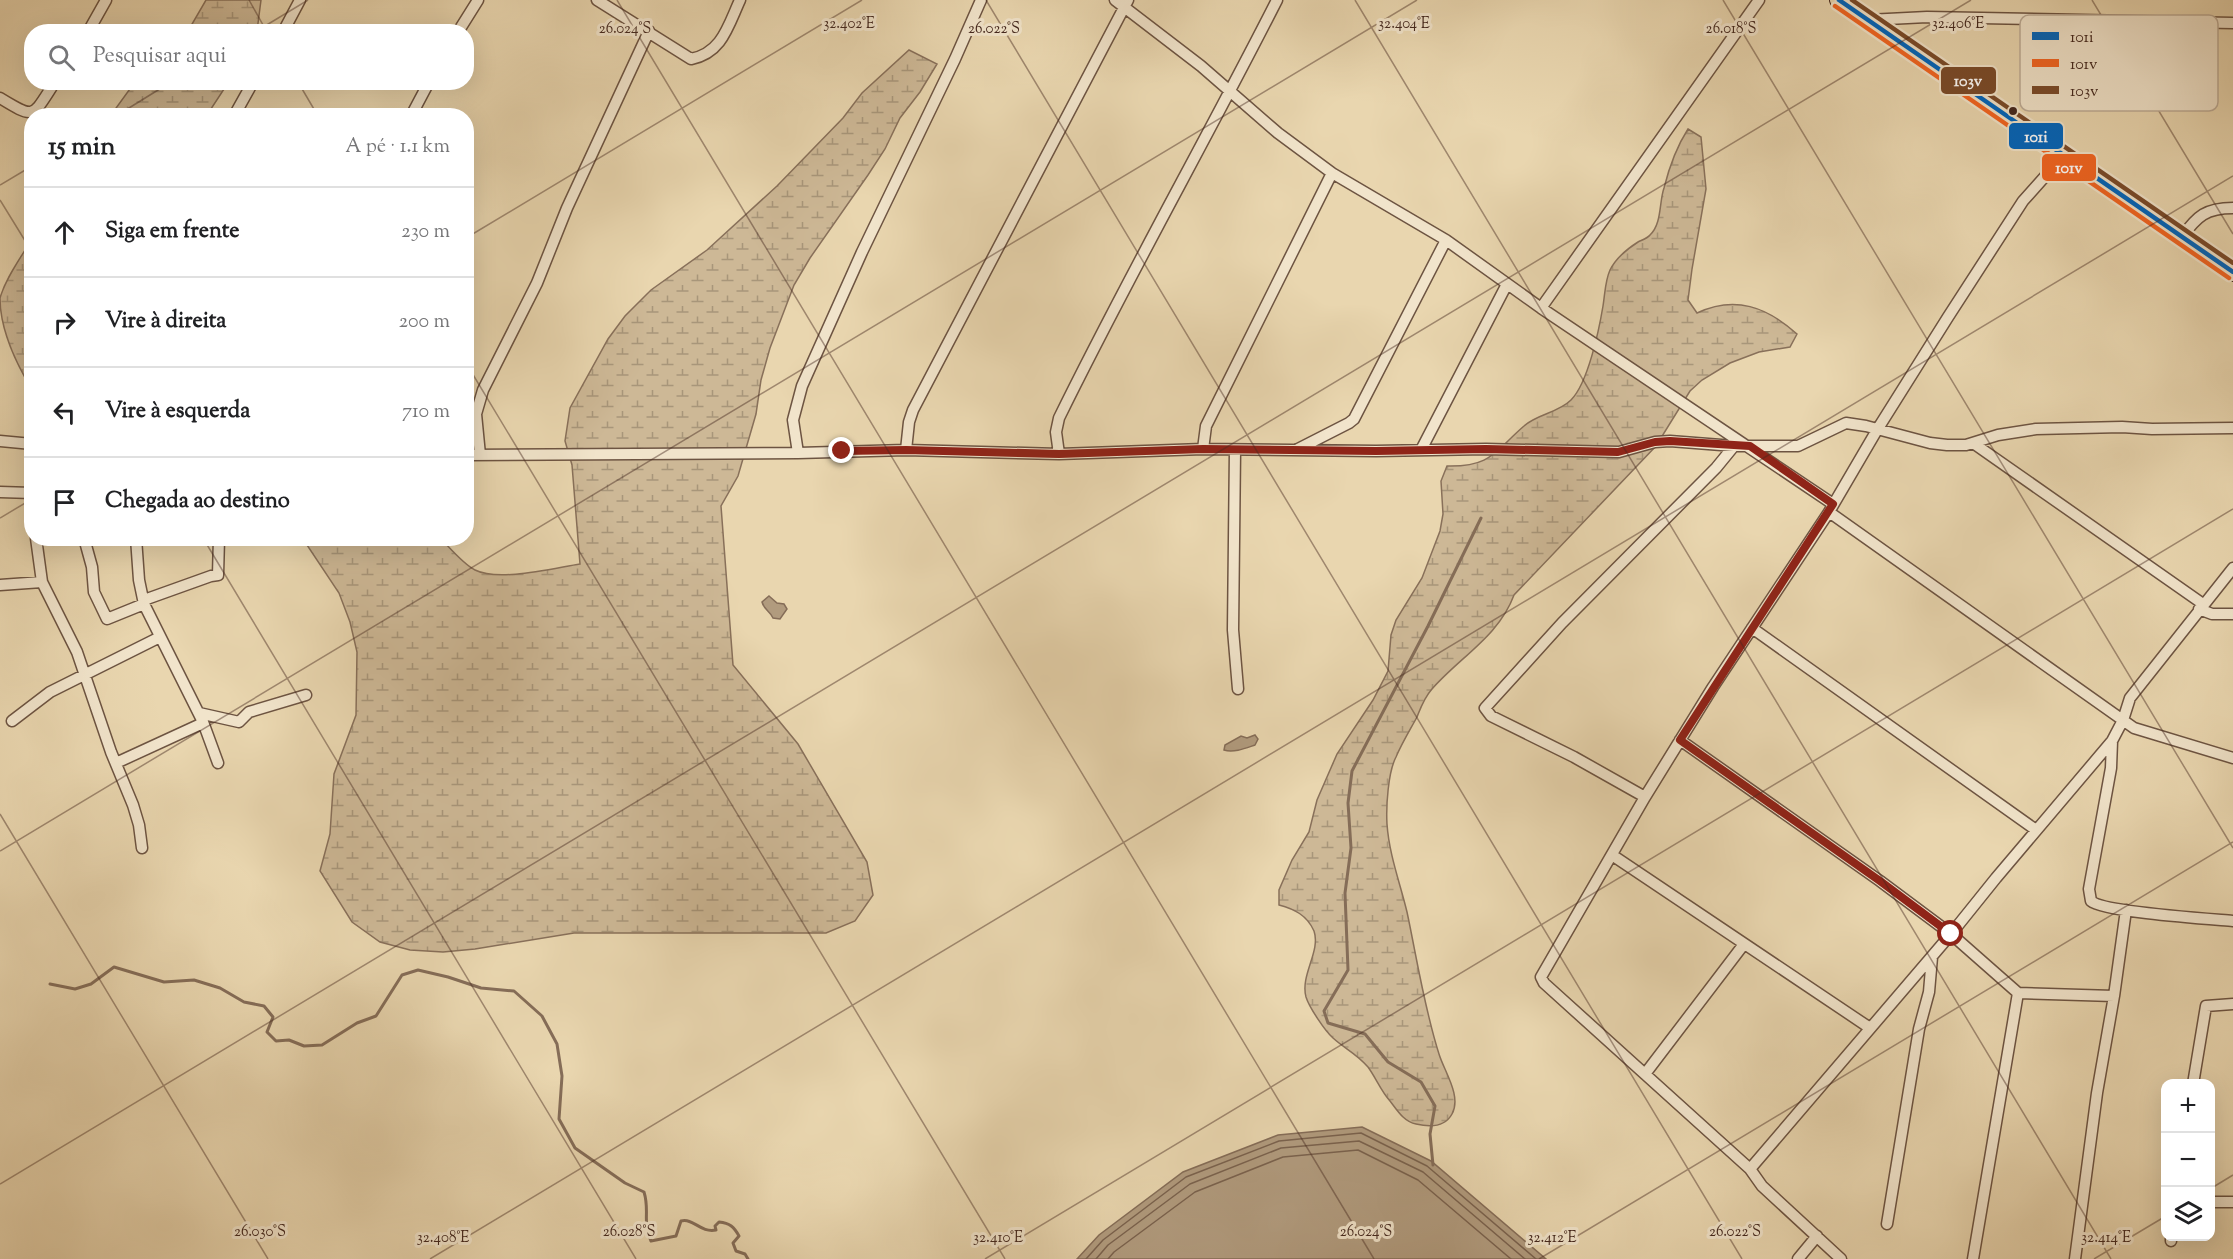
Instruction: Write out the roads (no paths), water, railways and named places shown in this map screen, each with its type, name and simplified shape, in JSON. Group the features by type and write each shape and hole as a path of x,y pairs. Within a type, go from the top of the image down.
{"main road":[{"path":"1839,0 2233,272"}],"street":[{"path":"92,24 106,0"},
{"path":"287,24 300,0"},
{"path":"463,24 478,0"},
{"path":"597,0 691,59 713,51 740,0"},
{"path":"798,453 793,420 802,386 862,252 981,0"},
{"path":"1115,0 1126,3 1278,133 1332,173 1446,240 1541,308 1750,446 1831,508 2123,720 2142,732 2233,758"},
{"path":"1059,454 1056,432 1059,418 1140,258 1231,91 1277,0"},
{"path":"1541,308 1759,0"},
{"path":"906,450 909,422 913,410 1126,3"},
{"path":"1868,20 1927,17 2020,19"},
{"path":"2218,23 2233,23"},
{"path":"480,455 476,414 483,390 537,283 567,208 649,31"},
{"path":"38,108 50,90"},
{"path":"238,108 249,90"},
{"path":"415,108 425,90"},
{"path":"0,98 24,112"},
{"path":"1841,1259 1762,1186 1750,1169 1544,983 1541,977 1644,797 1831,508 1877,430 2016,211 2064,155"},
{"path":"1203,449 1206,426 1332,173"},
{"path":"2182,237 2192,224 2209,210 2233,208"},
{"path":"1295,451 1354,419 1446,240"},
{"path":"1421,450 1507,284"},
{"path":"474,455 906,450 1059,454 1203,449 1295,451 1486,449 1618,452 1655,442 1670,441 1734,446 1798,447 1846,423 1854,423 1930,443 1966,445 1998,435 2036,429 2233,428"},
{"path":"0,441 24,443"},
{"path":"1973,443 2212,614 2233,615"},
{"path":"1644,797 1574,757 1491,716 1485,708 1531,655 1716,468 1734,446"},
{"path":"1235,450 1233,630 1238,689"},
{"path":"0,492 24,493"},
{"path":"37,546 42,582 86,675 133,805 142,848"},
{"path":"86,546 92,567 94,592 107,619 144,602 218,575 219,546"},
{"path":"136,546 138,580 144,602 159,637 201,718 218,763"},
{"path":"1750,1169 2112,741 2123,720 2130,698 2233,568"},
{"path":"0,585 42,582"},
{"path":"1752,628 2036,830"},
{"path":"12,721 50,692 159,637"},
{"path":"116,763 201,718 239,722 249,712 306,695"},
{"path":"1680,740 1951,934 2018,993 2114,996"},
{"path":"2112,741 2111,768 2089,898 2095,905 2126,910 2233,921"},
{"path":"1612,855 1870,1028"},
{"path":"2075,1259 2126,910"},
{"path":"1645,1074 1744,944"},
{"path":"1887,1224 1917,1040 1929,992 1932,956"},
{"path":"1973,1259 2018,993"},
{"path":"2194,1079 2206,1006 2233,1004"},
{"path":"2215,1202 2233,1202"},
{"path":"1798,1259 1817,1236"}],"water":[{"path":"769,596 777,603 784,604 787,609 780,619 773,618 763,605 762,602"},
{"path":"1255,735 1258,739 1255,745 1236,751 1224,750 1225,745 1241,736 1247,738"},
{"path":"1362,1127 1431,1161 1546,1259 1077,1259 1099,1235 1183,1172 1278,1135"}],"waterway":[{"path":"1433,1165 1430,1134 1435,1106 1421,1082 1388,1062 1365,1034 1328,1023 1324,1011 1348,970 1345,893 1351,848 1348,803 1352,771 1428,626 1481,518"},
{"path":"50,984 75,989 91,984 114,967 164,982 194,980 220,988 244,1002 264,1006 273,1017 267,1032 276,1041 289,1040 304,1046 322,1045 357,1023 376,1016 402,975 418,970 481,988 514,991 542,1016 557,1044 562,1076 559,1119 575,1148 625,1183 644,1192 647,1228 651,1241 676,1236 681,1221 710,1230 716,1230 715,1226 719,1222 729,1224 735,1230 739,1236 733,1243 736,1251 745,1254 748,1259"}]}
